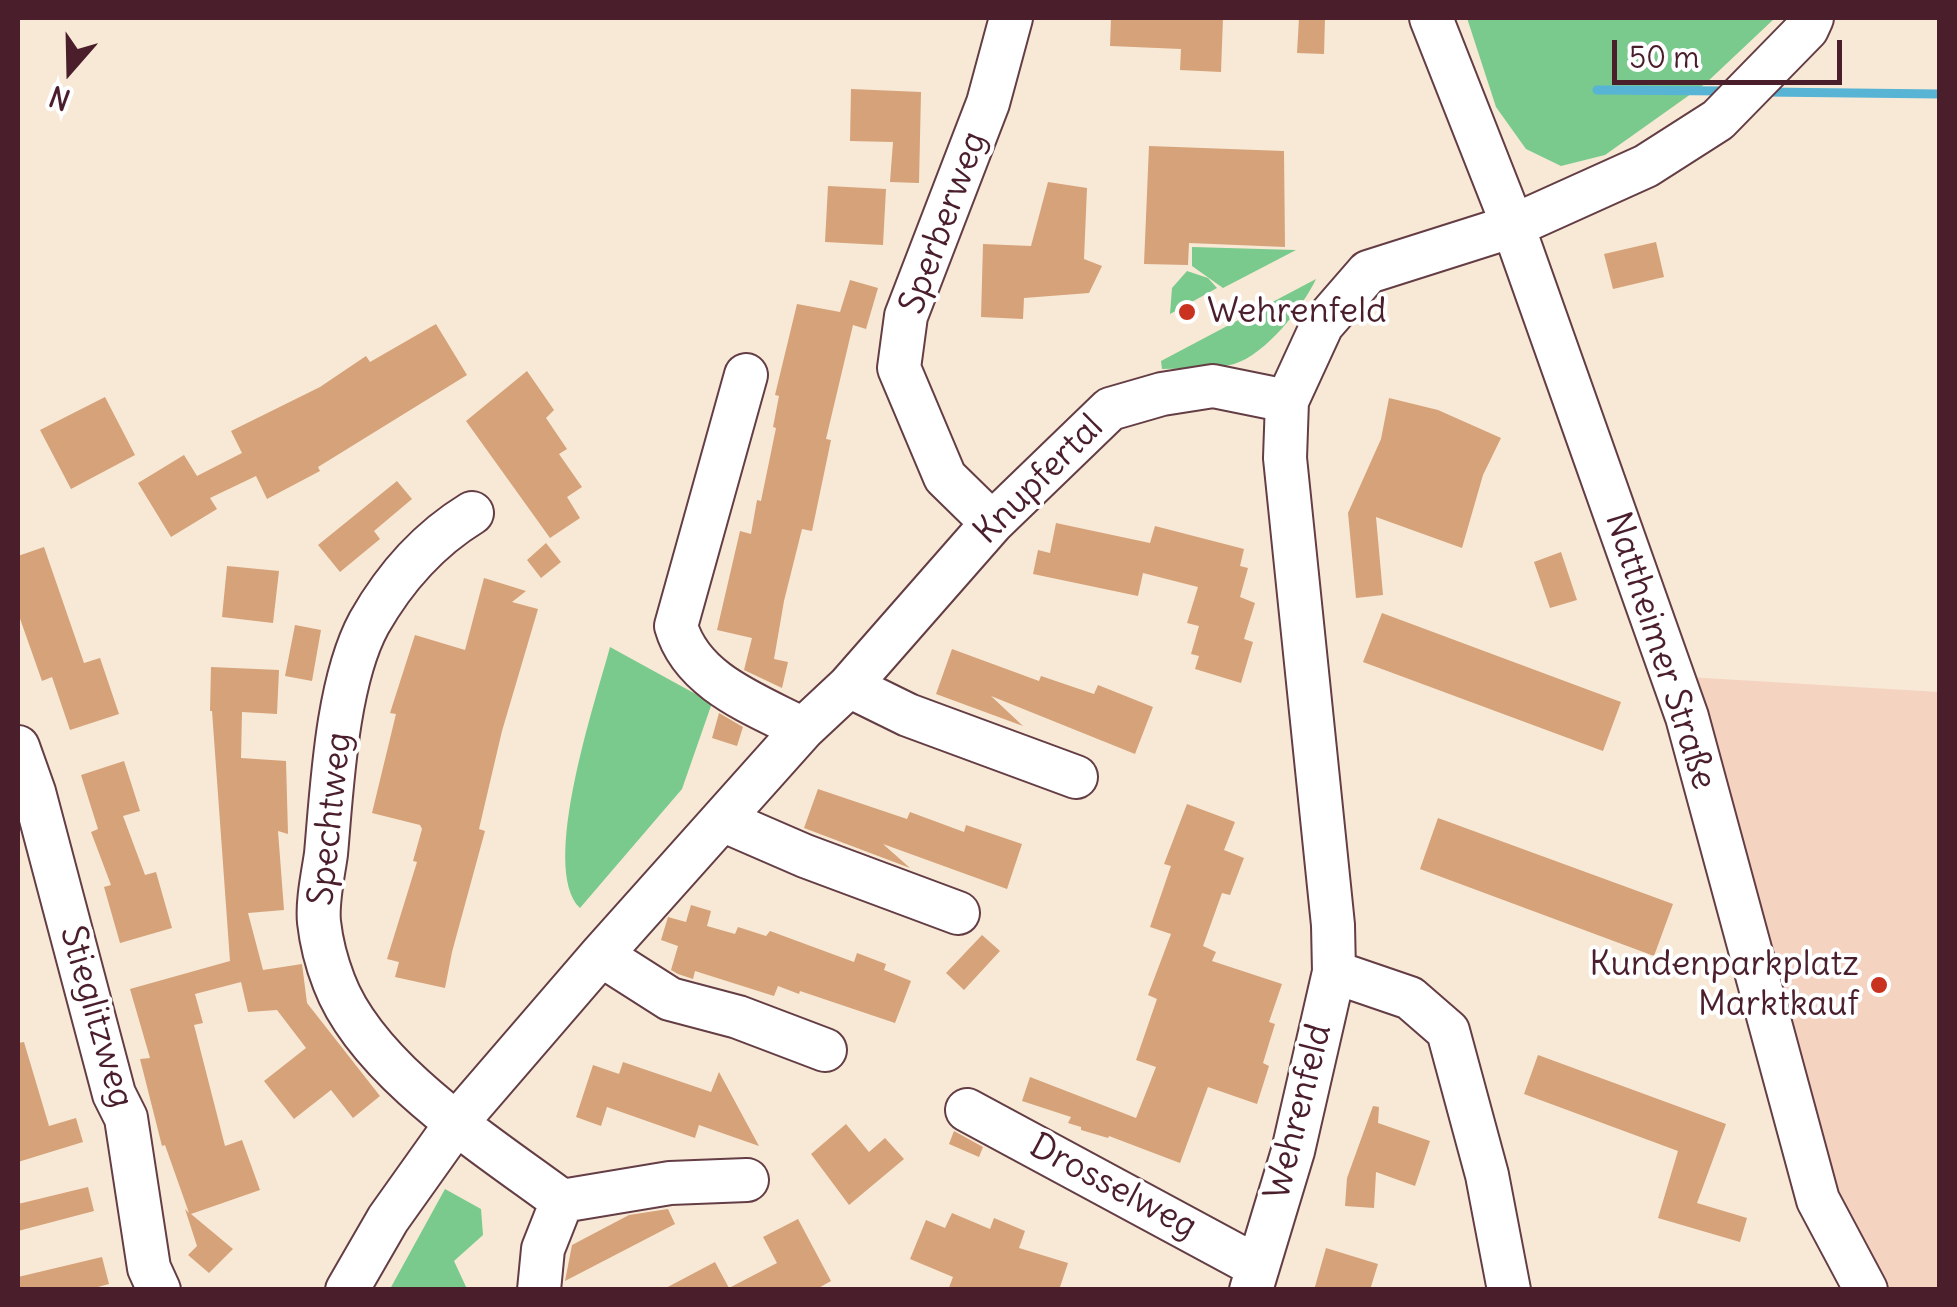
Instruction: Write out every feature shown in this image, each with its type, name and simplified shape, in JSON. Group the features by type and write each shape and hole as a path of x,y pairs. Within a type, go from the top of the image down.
{"street":[{"name":"Sperberweg","path":"992,523 945,477 899,368 906,316 988,103 1011,18"},
{"name":"Nattheimer Straße","path":"1431,18 1512,226 1687,717 1818,1200 1866,1290"},
{"name":"Wehrenfeld","path":"1254,1278 1293,1152 1334,972 1333,924 1285,458 1287,401 1322,324 1368,272 1512,226 1646,166 1718,120 1807,30 1812,18"},
{"path":"746,375 676,626 681,644 693,661 724,688 803,730"},
{"name":"Knupfertal","path":"347,1290 388,1219 457,1122 601,955 803,730 849,686 992,523 1110,410 1162,394 1213,386 1287,401"},
{"name":"Spechtweg","path":"457,1122 389,1064 362,1031 334,982 319,921 348,678 368,626 400,575 446,529 472,513"},
{"path":"849,686 908,715 1076,777"},
{"name":"Stieglitzweg","path":"18,747 39,810 114,1094 126,1118 149,1268 160,1290"},
{"path":"722,820 805,856 958,913"},
{"path":"601,955 670,999 738,1017 824,1050"},
{"path":"1334,972 1410,998 1448,1031 1488,1175 1509,1290"},
{"name":"Drosselweg","path":"967,1110 1254,1278"},
{"path":"457,1122 562,1201 670,1184 747,1180"},
{"path":"539,1290 544,1249 562,1201"}],"shaded area":[{"path":"1671,676 1939,692 1939,1289 1886,1289 1829,1187"}],"green space":[{"path":"1467,18 1775,18 1705,84 1605,155 1561,166 1526,149 1496,107"},
{"path":"1192,247 1296,250 1223,288 1192,266"},
{"path":"1187,271 1208,278 1217,288 1170,314 1172,288"},
{"path":"1316,279 1282,329 1246,359 1217,367 1162,369 1161,361"},
{"path":"610,647 712,703 682,789 580,908 569,887 565,858 568,822 574,782"},
{"path":"445,1189 481,1209 483,1235 454,1261 467,1289 390,1289"}],"building":[{"path":"1111,18 1223,18 1221,72 1180,70 1181,49 1110,46"},
{"path":"1299,18 1325,18 1324,54 1297,53"},
{"path":"851,89 921,92 919,183 890,182 893,142 850,141"},
{"path":"1149,146 1284,151 1285,247 1189,243 1188,265 1144,264"},
{"path":"1048,182 1087,188 1084,259 1102,266 1089,293 1024,298 1023,319 981,317 983,244 1031,246"},
{"path":"828,186 886,189 883,245 825,242"},
{"path":"1656,242 1664,277 1613,289 1604,254"},
{"path":"850,280 878,288 866,329 853,325 826,439 831,440 812,531 802,529 784,601 774,659 788,662 782,688 744,670 752,638 717,630 740,531 751,534 757,500 761,501 776,428 773,427 779,396 775,395 797,304 840,312"},
{"path":"436,324 467,375 318,467 320,471 267,499 256,476 210,498 217,509 171,537 138,483 184,455 197,476 242,453 231,431 320,387 366,356 370,362"},
{"path":"527,371 554,410 546,418 567,449 559,454 582,487 567,497 580,518 550,538 466,421"},
{"path":"105,397 135,455 71,489 40,430"},
{"path":"1389,398 1438,410 1501,438 1483,475 1462,548 1376,517 1383,595 1356,598 1348,513 1381,439"},
{"path":"397,481 412,499 374,531 380,539 340,572 318,545"},
{"path":"1056,523 1150,543 1155,526 1244,549 1240,566 1248,568 1240,597 1255,603 1244,639 1253,642 1241,683 1195,669 1199,656 1191,654 1199,626 1187,623 1198,587 1143,573 1138,596 1033,574 1038,550 1050,553"},
{"path":"546,543 561,562 541,578 527,560"},
{"path":"44,547 84,663 100,658 119,714 70,730 52,677 42,681 18,613 18,556"},
{"path":"1561,552 1577,600 1550,608 1534,562"},
{"path":"227,566 279,571 273,623 222,617"},
{"path":"484,578 526,591 512,602 538,609 502,731 479,829 485,831 445,988 395,977 399,962 387,959 417,862 413,861 422,829 420,825 372,813 396,714 390,713 415,635 465,650"},
{"path":"1382,613 1621,702 1603,751 1363,662"},
{"path":"295,625 321,630 312,681 285,676"},
{"path":"952,649 1039,681 1041,676 1094,694 1098,685 1153,707 1135,754 991,696 1023,726 936,694"},
{"path":"211,667 279,670 277,714 242,712 241,758 286,761 288,834 278,831 284,910 248,913 263,970 302,964 307,1003 380,1096 353,1118 331,1090 294,1119 264,1081 306,1048 277,1010 248,1012 241,982 195,994 203,1023 194,1025 225,1146 242,1140 260,1190 191,1214 233,1249 209,1273 188,1255 197,1246 185,1209 189,1213 165,1145 162,1146 140,1059 150,1058 130,989 230,961 210,711"},
{"path":"719,713 743,727 737,746 712,738"},
{"path":"124,761 140,811 123,816 145,875 156,872 172,928 120,943 104,887 111,885 91,832 98,829 81,775"},
{"path":"818,789 907,819 910,812 964,832 966,825 1022,844 1007,889 883,844 910,868 804,828"},
{"path":"1187,804 1235,822 1224,850 1244,858 1230,895 1222,893 1203,946 1216,952 1212,961 1282,984 1269,1022 1275,1024 1263,1063 1269,1066 1257,1104 1208,1087 1180,1163 1109,1136 1081,1130 1068,1123 1071,1117 1022,1101 1030,1077 1136,1118 1156,1067 1136,1060 1157,999 1148,995 1171,934 1150,927 1171,866 1164,864"},
{"path":"1438,818 1673,904 1654,956 1420,869"},
{"path":"691,905 711,911 707,926 735,934 738,927 766,936 770,931 854,962 857,953 886,964 884,970 911,981 895,1023 800,991 799,994 778,986 774,996 695,971 693,979 671,970 678,946 661,940 668,917 686,922"},
{"path":"982,935 1000,951 964,990 946,973"},
{"path":"24,1042 49,1126 76,1118 83,1142 18,1162 18,1043"},
{"path":"1538,1055 1726,1124 1697,1203 1747,1218 1740,1242 1658,1218 1678,1151 1524,1094"},
{"path":"623,1062 711,1092 719,1072 759,1146 699,1125 695,1138 607,1107 601,1126 576,1117 593,1065 619,1074"},
{"path":"1373,1106 1379,1107 1378,1123 1430,1141 1415,1186 1376,1172 1374,1208 1345,1206 1347,1178"},
{"path":"846,1124 869,1152 885,1138 904,1159 849,1205 811,1154"},
{"path":"954,1131 983,1147 979,1157 949,1144"},
{"path":"88,1187 94,1211 18,1231 18,1204"},
{"path":"668,1209 675,1224 565,1281 572,1245 629,1215"},
{"path":"952,1213 990,1229 994,1218 1025,1231 1019,1248 1068,1263 1059,1290 948,1290 953,1277 910,1259 926,1220 945,1228"},
{"path":"798,1219 831,1281 815,1290 662,1290 715,1262 729,1288 777,1263 763,1237"},
{"path":"1326,1248 1378,1264 1370,1290 1314,1290"},
{"path":"102,1257 109,1284 87,1290 18,1290 18,1277"}],"waterway":[{"path":"1597,90 1725,91"},
{"path":"1765,92 1940,94"}],"place":[{"name":"Wehrenfeld","path":"1187,312"},
{"name":"Kundenparkplatz Marktkauf","path":"1879,985"}]}
